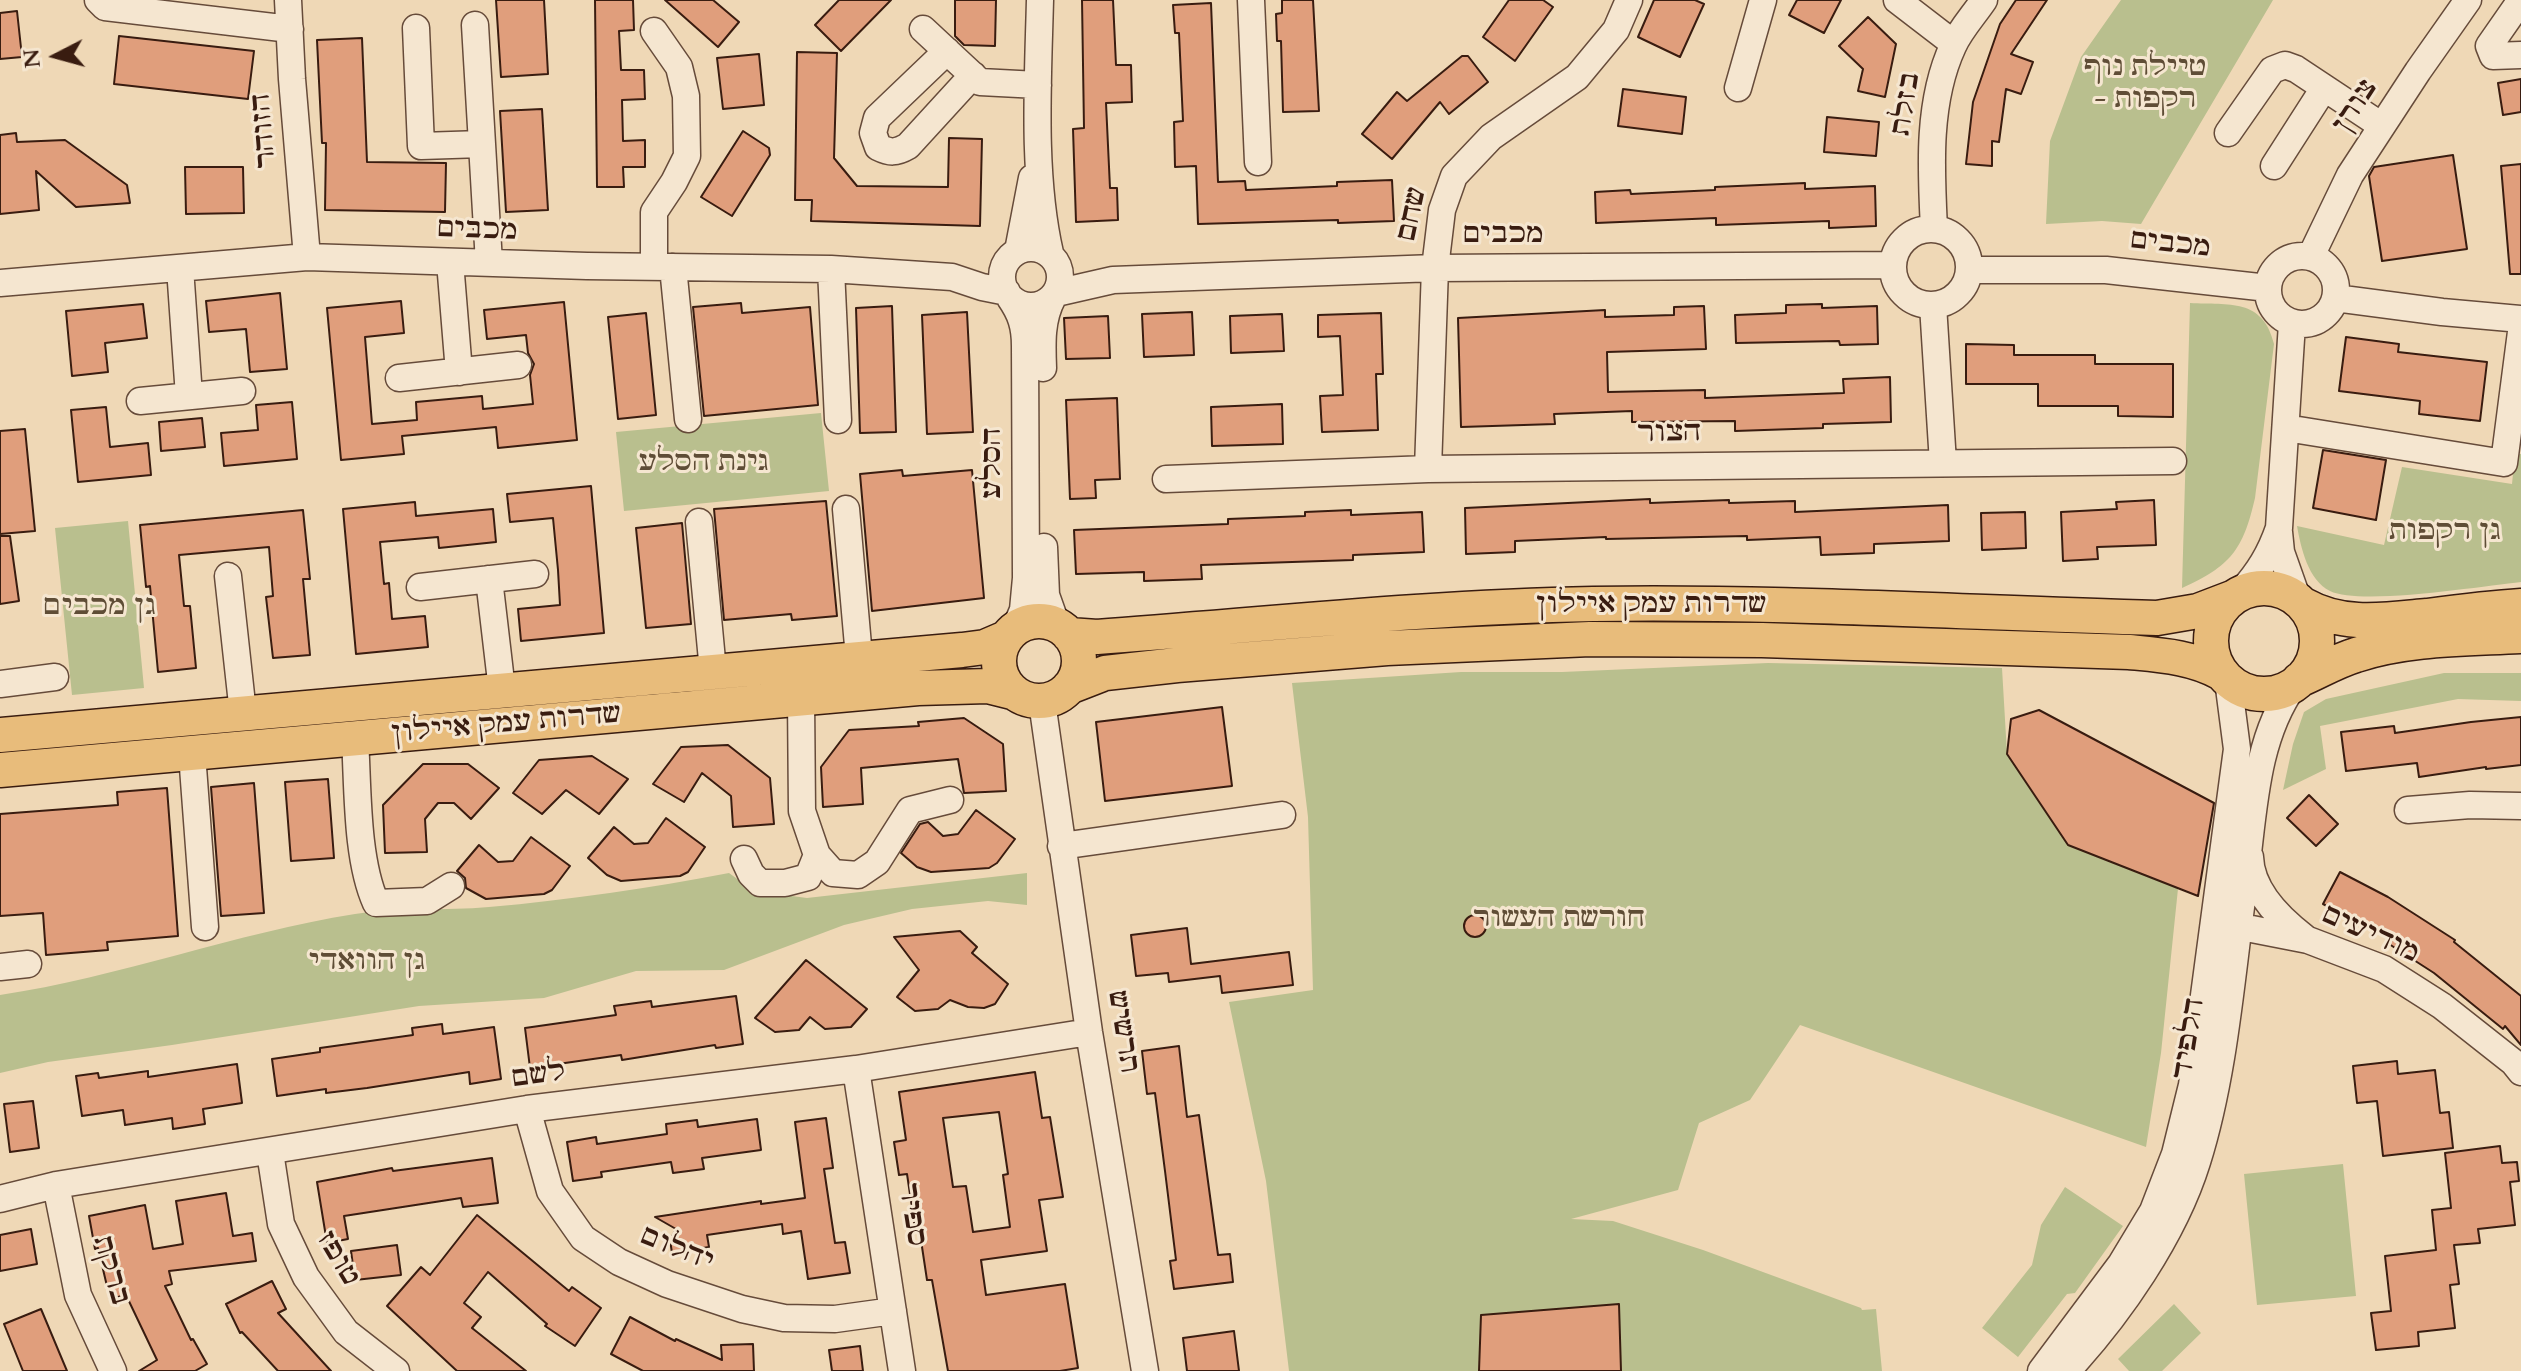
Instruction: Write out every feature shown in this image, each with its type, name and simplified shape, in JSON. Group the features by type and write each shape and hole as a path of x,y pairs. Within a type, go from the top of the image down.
{"main road":[{"path":"2297,683 2308,672 2316,655 2318,640 2314,621 2291,594 2274,588 2255,588 2236,595 2223,606 2213,622 2210,638 2212,657 2224,677 2234,686 2259,695 2277,693 2352,656 2376,649 2445,640 2521,636"},
{"name":"שדרות עמק איילון","path":"1063,630 1097,637 1385,614 1589,604 1763,605 2157,618 2198,611 2236,595"},
{"path":"2301,603 2334,617 2374,621 2521,606"},
{"path":"1038,621 1063,630 1076,647 1079,660 1074,680 1041,694 1003,681 998,657 1011,634 1024,624 1038,621"},
{"name":"שדרות עמק איילון","path":"0,735 962,650 985,647 1011,634"},
{"name":"שדרות עמק איילון","path":"0,770 963,686 988,686 1041,694 1105,673 1387,648 1605,639 1901,643 2129,652 2207,665 2224,677"}],"street":[{"path":"98,0 105,7 290,29"},
{"name":"הזוהר","path":"288,0 307,257"},
{"name":"הסלע","path":"1040,0 1038,147 1046,236 1055,278 1042,347 1044,562 1046,595 1063,630"},
{"path":"1251,0 1258,162"},
{"name":"שחם","path":"1428,469 1435,268 1442,210 1454,176 1491,137 1577,77 1616,30 1629,0"},
{"path":"1738,88 1763,0"},
{"path":"1897,0 1953,43"},
{"name":"בזלת","path":"1934,229 1931,167 1941,78 1953,43 1984,0"},
{"name":"צורן","path":"2311,256 2350,175 2468,0"},
{"path":"2521,0 2489,46 2493,56 2521,55"},
{"path":"475,25 489,263"},
{"path":"416,28 421,146 482,144"},
{"path":"923,29 980,82 1038,85"},
{"path":"654,31 679,67 686,96 687,156 654,212 688,419"},
{"path":"947,51 877,118 873,133 878,147 888,152 898,152 908,146 973,75"},
{"path":"2228,133 2272,70 2285,65 2296,69 2382,126"},
{"path":"2274,166 2324,88"},
{"name":"הסלע","path":"1011,258 1038,147"},
{"path":"1934,229 1948,233 1960,242 1967,255 1969,270 1966,283 1947,302 1920,304 1900,289 1894,278 1895,253 1901,242 1911,234 1934,229"},
{"path":"1034,247 1055,278 1045,303 1029,306 1009,295 1002,278 1011,258 1034,247"},
{"path":"2311,256 2325,264 2333,274 2335,298 2325,315 2315,322 2292,323 2275,310 2269,300 2271,275 2287,258 2311,256"},
{"name":"מכבים","path":"0,283 307,257 831,269 952,277 1009,295"},
{"name":"מכבים","path":"952,277 1011,258"},
{"path":"450,262 459,372"},
{"name":"מכבים","path":"1055,278 1113,280 1435,268 1893,265"},
{"path":"180,268 189,396"},
{"path":"831,269 838,420"},
{"name":"מכבים","path":"1969,270 2106,270 2268,288"},
{"name":"הסלע","path":"1009,295 1021,314 1025,346 1026,578 1023,610 1011,634"},
{"path":"2335,298 2521,319"},
{"path":"1933,305 1943,463"},
{"path":"2292,323 2279,528 2281,552 2301,603"},
{"path":"2286,428 2504,463 2521,332"},
{"path":"399,378 518,365"},
{"path":"140,401 242,391"},
{"name":"הצור","path":"1166,479 1428,469 2173,461"},
{"path":"846,509 859,657"},
{"path":"699,522 713,671"},
{"path":"2236,595 2261,570 2279,528"},
{"path":"420,587 535,574"},
{"path":"228,576 243,713"},
{"path":"489,579 502,690"},
{"path":"0,684 55,677"},
{"name":"הלפיד","path":"2067,1371 2092,1344 2136,1283 2170,1226 2197,1163 2217,1076 2237,749 2224,677"},
{"name":"הלפיד","path":"2041,1371 2121,1264 2153,1211 2175,1154 2226,924 2249,843 2259,770 2282,703 2297,683"},
{"name":"תרשיש","path":"1041,694 1089,1032 1145,1371"},
{"path":"801,698 802,811 817,855 833,873 858,875 877,862 910,810 950,800"},
{"path":"355,739 368,884 376,903 427,901 451,886"},
{"path":"192,754 205,927"},
{"path":"2408,810 2470,805 2521,806"},
{"path":"1061,846 1282,815"},
{"path":"2249,843 2250,864 2270,904 2281,920 2308,940"},
{"path":"744,859 751,874 760,883 785,883 808,877 817,855"},
{"name":"מודיעים","path":"2226,924 2308,940 2384,969 2442,1006 2513,1062 2521,1072"},
{"path":"0,967 28,964"},
{"name":"לשם","path":"0,1199 56,1185 527,1109 856,1069 1089,1032"},
{"name":"ספיר","path":"856,1069 902,1371"},
{"name":"יהלום","path":"527,1109 550,1191 583,1238 619,1262 667,1284 742,1309 784,1318 835,1319 893,1311"},
{"name":"טופז","path":"270,1152 281,1224 306,1277 346,1332 396,1371"},
{"name":"ברקת","path":"56,1185 78,1295 113,1371"}],"green space":[{"name":"טיילת נוף - רקפות","path":"2121,0 2273,0 2141,224 2102,221 2046,224 2050,141 2081,57"},
{"path":"2190,303 2231,305 2253,311 2269,329 2274,344 2255,498 2245,531 2240,544 2223,564 2182,588"},
{"name":"גינת הסלע","path":"821,413 829,491 624,511 616,432"},
{"name":"גן רקפות","path":"2515,454 2521,454 2521,582 2422,594 2346,595 2322,586 2311,571 2297,526 2384,545 2402,467 2512,484"},
{"name":"גן מכבים","path":"128,521 144,688 72,695 55,528"},
{"name":"חורשת העשור","path":"1768,663 2002,668 2007,754 2065,830 2179,879 2161,1053 2146,1147 1800,1025 1750,1100 1699,1123 1678,1190 1571,1219 1613,1221 1703,1250 1862,1310 1876,1309 1882,1371 1289,1371 1266,1181 1229,1002 1313,990 1308,817 1292,683 1461,672 1562,672"},
{"path":"2444,673 2521,673 2521,701 2458,699 2320,726 2326,769 2283,790 2304,712 2326,699"},
{"name":"גן הוואדי","path":"729,873 754,891 807,898 1027,873 1027,905 988,901 912,909 844,925 724,970 636,971 544,998 419,1006 48,1062 0,1073 0,995 355,914 550,901"},
{"path":"2343,1164 2356,1296 2257,1305 2244,1174"},
{"path":"2065,1187 2123,1226 2075,1293 2067,1294 2018,1357 1982,1328 2032,1265 2041,1225"},
{"path":"2174,1304 2201,1333 2162,1371 2129,1371 2118,1359"}],"building":[{"path":"496,0 544,0 548,74 501,77"},
{"path":"595,0 633,0 634,30 619,31 621,70 644,70 645,99 622,100 623,141 645,140 645,167 623,167 624,187 597,187"},
{"path":"665,0 713,0 739,22 718,47"},
{"path":"839,0 891,0 841,51 815,25"},
{"path":"955,0 996,0 995,46 964,45 955,36"},
{"path":"1082,0 1113,0 1116,65 1131,65 1132,102 1106,103 1110,188 1117,188 1118,220 1076,222 1073,129 1084,128"},
{"path":"1282,0 1313,0 1319,111 1283,112 1281,41 1277,41 1276,14 1282,13"},
{"path":"1509,0 1543,0 1553,7 1515,61 1483,37"},
{"path":"1654,0 1695,0 1704,4 1680,57 1638,37"},
{"path":"1797,0 1841,0 1824,33 1789,15"},
{"path":"2016,0 2047,0 2011,54 2033,62 2021,94 2006,89 1999,142 1992,141 1992,166 1966,164 1973,102 2000,24"},
{"path":"1211,3 1218,182 1245,181 1246,190 1392,180 1394,221 1198,224 1196,166 1175,167 1174,122 1183,121 1179,33 1175,33 1173,5"},
{"path":"17,11 22,57 0,59 0,13"},
{"path":"1868,17 1896,44 1885,97 1858,91 1863,69 1839,46"},
{"path":"119,36 254,51 248,99 114,84"},
{"path":"362,38 367,162 446,163 445,212 325,210 326,143 322,143 317,40"},
{"path":"797,52 837,53 834,158 857,186 948,187 949,138 982,139 980,226 811,221 812,200 795,200"},
{"path":"759,54 764,105 723,109 717,58"},
{"path":"1462,56 1468,56 1488,82 1449,114 1440,102 1392,159 1362,134 1397,92 1407,101"},
{"path":"2521,79 2521,112 2503,115 2498,83"},
{"path":"1623,89 1686,97 1682,134 1618,126"},
{"path":"542,109 548,210 506,212 500,111"},
{"path":"1827,117 1879,122 1876,156 1824,152"},
{"path":"743,131 769,148 770,155 732,216 701,197"},
{"path":"16,133 17,142 65,140 127,185 130,203 76,207 36,171 39,210 0,214 0,135"},
{"path":"2453,155 2467,249 2382,261 2369,176 2374,167"},
{"path":"2521,164 2521,274 2510,274 2501,166"},
{"path":"185,167 243,167 244,213 186,214"},
{"path":"1805,183 1805,189 1875,186 1876,226 1829,228 1829,221 1716,225 1716,218 1596,223 1595,192 1630,190 1631,194"},
{"path":"280,293 287,369 250,372 246,329 209,332 206,301"},
{"path":"401,301 404,333 365,337 372,424 417,420 416,402 482,396 483,409 533,404 530,375 534,364 528,353 526,335 487,339 484,310 564,302 577,440 498,448 496,427 402,436 404,454 341,460 327,308"},
{"path":"741,303 742,313 810,307 818,405 704,416 693,307"},
{"path":"143,304 147,338 105,343 108,372 72,376 66,311"},
{"path":"1822,304 1822,308 1877,306 1878,344 1840,345 1839,341 1736,343 1735,315 1786,313 1786,305"},
{"path":"892,306 896,432 860,433 856,308"},
{"path":"1704,306 1706,349 1607,352 1608,392 1705,390 1705,398 1844,393 1843,379 1890,377 1891,422 1735,431 1735,421 1632,422 1632,411 1554,414 1555,424 1461,427 1458,318 1605,310 1605,317 1674,315 1674,307"},
{"path":"967,312 973,432 927,434 922,315"},
{"path":"1192,312 1194,355 1144,357 1142,314"},
{"path":"646,313 656,415 618,419 608,317"},
{"path":"1381,313 1383,374 1376,374 1378,430 1322,432 1320,396 1343,395 1340,336 1318,337 1318,315"},
{"path":"1282,314 1284,351 1231,353 1230,316"},
{"path":"1108,316 1110,358 1066,359 1064,318"},
{"path":"2346,337 2399,344 2398,352 2487,362 2480,421 2419,414 2420,401 2339,391"},
{"path":"1966,344 2014,345 2014,355 2095,355 2095,364 2173,364 2173,417 2118,416 2118,406 2038,406 2038,384 1966,384"},
{"path":"1117,398 1120,479 1095,480 1096,498 1070,499 1066,400"},
{"path":"292,402 297,459 224,466 221,433 258,430 256,405"},
{"path":"1282,404 1283,444 1212,446 1211,407"},
{"path":"106,407 110,447 148,443 151,475 78,482 71,410"},
{"path":"202,418 205,447 161,451 159,422"},
{"path":"25,429 35,531 0,534 0,431"},
{"path":"2323,450 2386,460 2376,520 2313,508"},
{"path":"902,470 903,476 972,470 984,598 872,611 860,474"},
{"path":"591,486 604,633 521,641 518,609 560,605 558,570 553,518 510,522 507,494"},
{"path":"1650,499 1650,503 1795,501 1795,512 1948,505 1949,541 1874,544 1874,553 1821,555 1820,537 1747,540 1747,536 1606,537 1515,541 1515,552 1466,554 1465,508"},
{"path":"2154,500 2156,545 2097,547 2098,559 2063,561 2061,512 2117,509 2116,502"},
{"path":"826,501 837,616 792,620 791,614 724,620 714,509"},
{"path":"415,502 416,516 493,509 496,542 439,548 438,537 380,542 384,584 389,583 392,619 425,616 428,647 356,654 343,509"},
{"path":"303,510 310,579 303,579 310,655 273,658 266,597 273,596 269,547 179,555 184,606 190,606 196,668 158,672 150,586 146,587 140,525"},
{"path":"1351,510 1351,515 1422,512 1424,552 1353,555 1353,560 1201,565 1202,579 1144,581 1144,572 1076,574 1074,530 1228,524 1228,519 1305,516 1305,512"},
{"path":"2025,512 2026,548 1982,550 1981,513"},
{"path":"682,523 691,624 646,628 636,528"},
{"path":"0,536 10,536 19,601 0,604"},
{"path":"1222,707 1232,786 1105,801 1096,722"},
{"path":"2039,710 2214,803 2198,896 2068,845 2007,754 2011,719"},
{"path":"2521,717 2521,765 2419,777 2417,763 2346,771 2341,732 2394,726 2395,733"},
{"path":"964,718 1003,744 1006,791 964,793 958,759 861,768 863,804 823,807 821,767 849,730 919,726 918,722"},
{"path":"728,745 770,778 774,824 733,827 731,796 702,773 684,802 653,784 681,747"},
{"path":"592,756 628,779 599,814 566,790 542,814 513,793 539,760"},
{"path":"423,764 468,764 499,788 471,819 454,803 438,803 425,819 427,852 385,853 383,805"},
{"path":"328,779 334,858 291,861 285,782"},
{"path":"254,783 264,913 221,916 211,787"},
{"path":"167,788 178,936 107,942 108,950 46,955 43,913 0,916 0,814 118,805 117,792"},
{"path":"2309,795 2338,824 2316,846 2287,818"},
{"path":"976,810 1015,839 997,863 989,868 931,872 917,867 901,853 920,824 928,822 943,836 958,834"},
{"path":"666,818 705,847 688,872 680,876 621,881 607,875 588,858 614,827 634,844 648,843"},
{"path":"531,837 570,866 552,890 544,894 486,899 466,888 465,878 457,871 479,845 498,862 513,861"},
{"path":"2340,872 2388,897 2455,940 2521,996 2521,1045 2505,1026 2503,1029 2434,973 2389,944 2392,940 2323,904"},
{"path":"1475,915 1483,918 1486,926 1483,934 1475,937 1467,934 1464,926 1467,918"},
{"path":"1187,928 1191,964 1289,952 1293,985 1222,993 1220,976 1169,982 1168,973 1136,976 1131,935"},
{"path":"960,931 977,947 972,953 1008,984 995,1004 984,1008 968,1007 950,1000 938,1009 915,1011 897,997 919,970 894,937"},
{"path":"806,960 867,1009 851,1027 825,1029 810,1017 799,1030 775,1032 755,1018"},
{"path":"736,996 743,1044 716,1048 715,1045 622,1060 621,1055 530,1068 525,1028 616,1015 614,1006 651,1001 652,1007"},
{"path":"442,1024 443,1034 494,1027 501,1079 470,1084 469,1072 367,1088 326,1093 326,1089 277,1096 272,1059 320,1052 320,1048 413,1035 412,1028"},
{"path":"1179,1046 1187,1117 1199,1115 1218,1255 1230,1254 1233,1282 1174,1289 1170,1261 1176,1260 1155,1093 1147,1094 1142,1051"},
{"path":"2397,1061 2398,1074 2435,1070 2440,1113 2449,1112 2453,1148 2383,1156 2377,1101 2357,1103 2353,1066"},
{"path":"237,1064 242,1103 203,1109 205,1124 173,1129 172,1118 125,1125 123,1110 82,1116 76,1076 98,1073 99,1078 148,1071 148,1077"},
{"path":"1035,1072 1042,1118 1050,1117 1063,1197 1039,1200 1047,1251 981,1260 986,1295 1065,1284 1078,1368 1060,1371 948,1371 932,1280 927,1280 919,1227 915,1228 907,1174 899,1175 894,1142 906,1140 899,1092","holes":["999,1112 1008,1174 1003,1175 1010,1227 973,1232 966,1186 953,1187 943,1118"]},
{"path":"33,1101 39,1148 10,1152 4,1104"},
{"path":"826,1118 833,1168 824,1169 835,1243 845,1242 850,1273 808,1279 801,1231 783,1234 782,1224 707,1235 709,1247 672,1253 670,1240 676,1229 655,1217 761,1201 761,1204 805,1198 795,1122"},
{"path":"757,1119 761,1150 702,1158 704,1169 673,1173 671,1162 601,1172 602,1177 573,1181 567,1142 596,1137 597,1144 667,1134 666,1124 697,1120 698,1127"},
{"path":"2500,1146 2502,1163 2517,1162 2519,1181 2510,1182 2515,1225 2478,1229 2480,1243 2454,1245 2459,1284 2450,1285 2455,1328 2418,1332 2419,1346 2376,1350 2371,1313 2391,1311 2385,1256 2436,1250 2432,1210 2451,1208 2445,1153"},
{"path":"492,1158 498,1203 463,1207 461,1198 344,1216 348,1239 327,1243 317,1182 392,1168 393,1171"},
{"path":"226,1193 233,1236 252,1233 256,1261 169,1271 172,1284 165,1286 191,1340 207,1364 195,1371 139,1371 157,1360 126,1295 110,1299 89,1216 145,1205 153,1249 183,1244 176,1201"},
{"path":"477,1215 569,1291 572,1287 601,1308 575,1346 545,1326 547,1324 488,1272 464,1303 481,1317 472,1328 526,1371 457,1371 387,1306 421,1267 430,1275"},
{"path":"31,1229 37,1264 0,1271 0,1235"},
{"path":"397,1245 401,1275 355,1280 351,1251"},
{"path":"272,1281 286,1309 278,1313 331,1371 278,1371 240,1333 226,1304"},
{"path":"1619,1304 1621,1371 1479,1371 1481,1315"},
{"path":"41,1309 67,1371 23,1371 4,1324"},
{"path":"630,1317 675,1341 722,1360 721,1345 753,1344 754,1371 643,1371 611,1354"},
{"path":"1234,1331 1239,1371 1187,1371 1183,1338"},
{"path":"860,1346 863,1371 832,1371 829,1350"}]}
